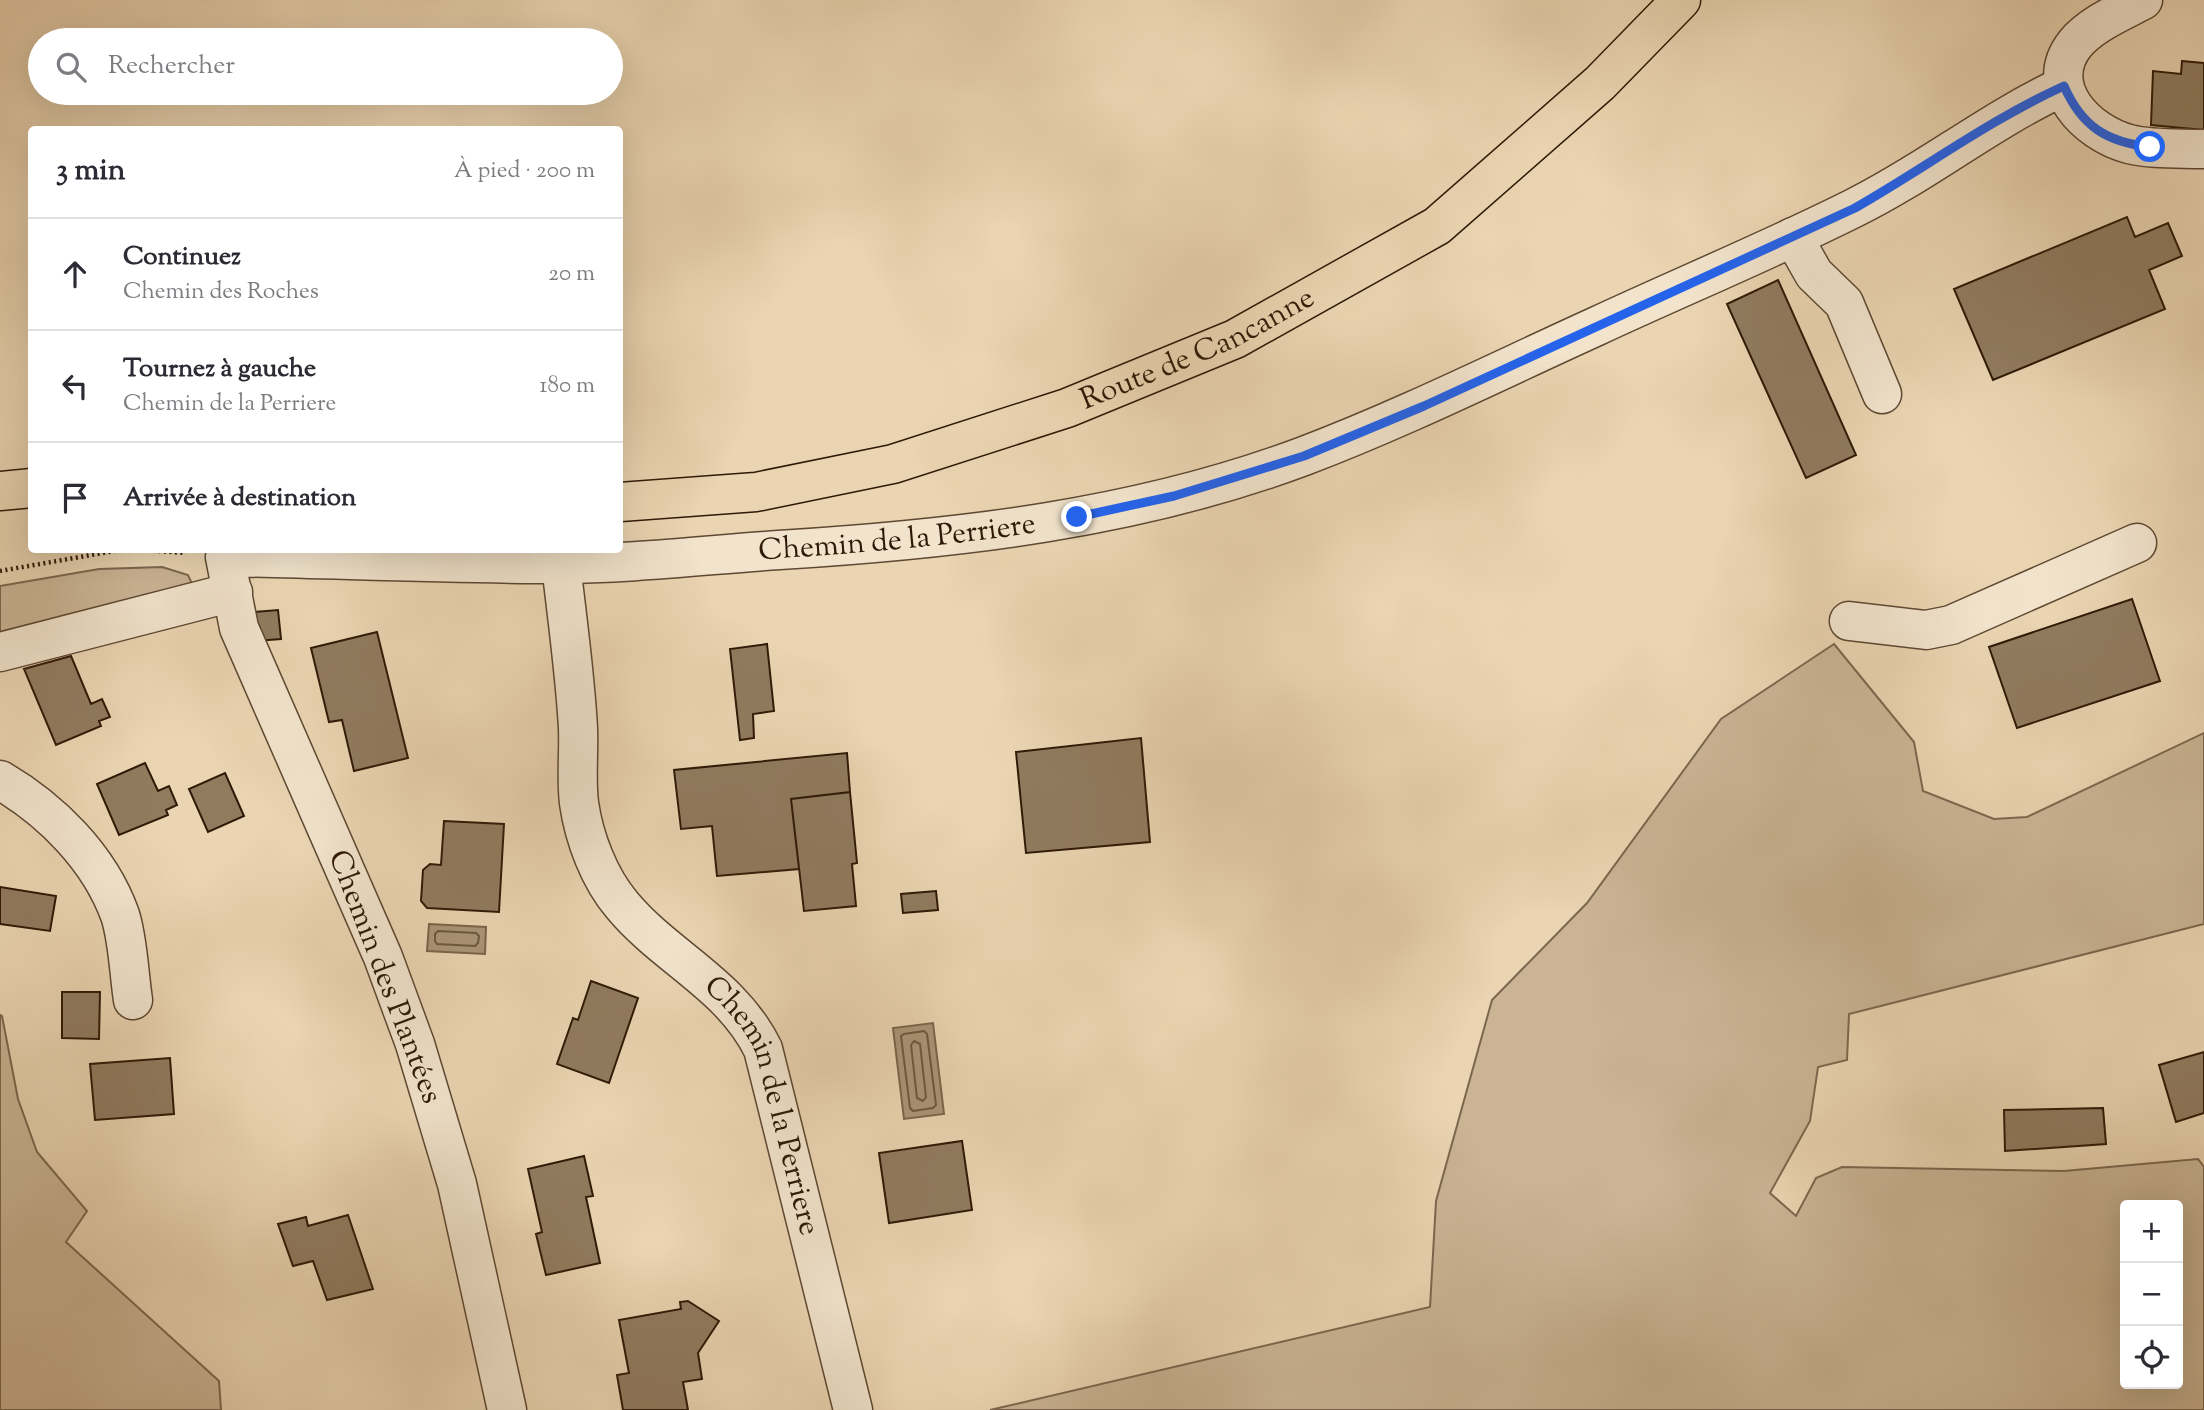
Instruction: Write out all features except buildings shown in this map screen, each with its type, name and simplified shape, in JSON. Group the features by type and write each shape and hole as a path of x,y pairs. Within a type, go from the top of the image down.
{"main road":[{"name":"Route de Cancanne","path":"623,502 756,492 893,464 1067,408 1235,339 1437,226 1600,83 1681,0"},
{"path":"0,491 28,488"}],"street":[{"path":"2143,0 2108,19 2075,44 2064,72 2064,86 2078,114 2102,133 2131,144 2204,149"},
{"name":"Chemin de la Perriere","path":"853,1410 762,1049 753,1030 721,992 653,936 621,905 601,873 588,841 579,802 578,728 561,564 890,543 971,534 1077,517 1174,496 1304,456 1412,411 1793,237 1887,190 2020,108 2064,86"},
{"path":"1793,237 1814,274 1844,303 1882,394"},
{"path":"1849,621 1926,630 1951,625 2137,542"},
{"path":"0,652 229,575 561,564"},
{"name":"Chemin des Plantées","path":"229,575 239,628 383,957 415,1044 457,1184 507,1410"},
{"path":"0,780 29,797 76,841 107,887 121,917 133,1000"}],"path":[{"path":"0,571 103,553"}],"shaded area":[{"path":"162,567 188,575 195,590 0,641 0,586 99,569"},
{"path":"1834,644 1914,742 1923,791 1994,819 2027,817 2204,733 2204,924 1849,1014 1847,1060 1818,1067 1810,1121 1770,1193 1796,1216 1816,1178 1842,1167 2064,1171 2198,1159 2204,1167 2204,1410 990,1410 1430,1307 1436,1201 1492,1000 1587,903 1721,719"},
{"path":"0,1015 18,1099 37,1152 87,1211 66,1242 219,1381 221,1410 0,1410"}],"water":[{"path":"429,924 486,927 485,954 427,951"},
{"path":"933,1023 944,1114 904,1119 893,1028"}],"route":[{"path":"1077,517 1230,481 1304,456 1424,406 1855,208 2034,100 2064,86 2078,114 2089,124 2119,141 2150,147"}]}
